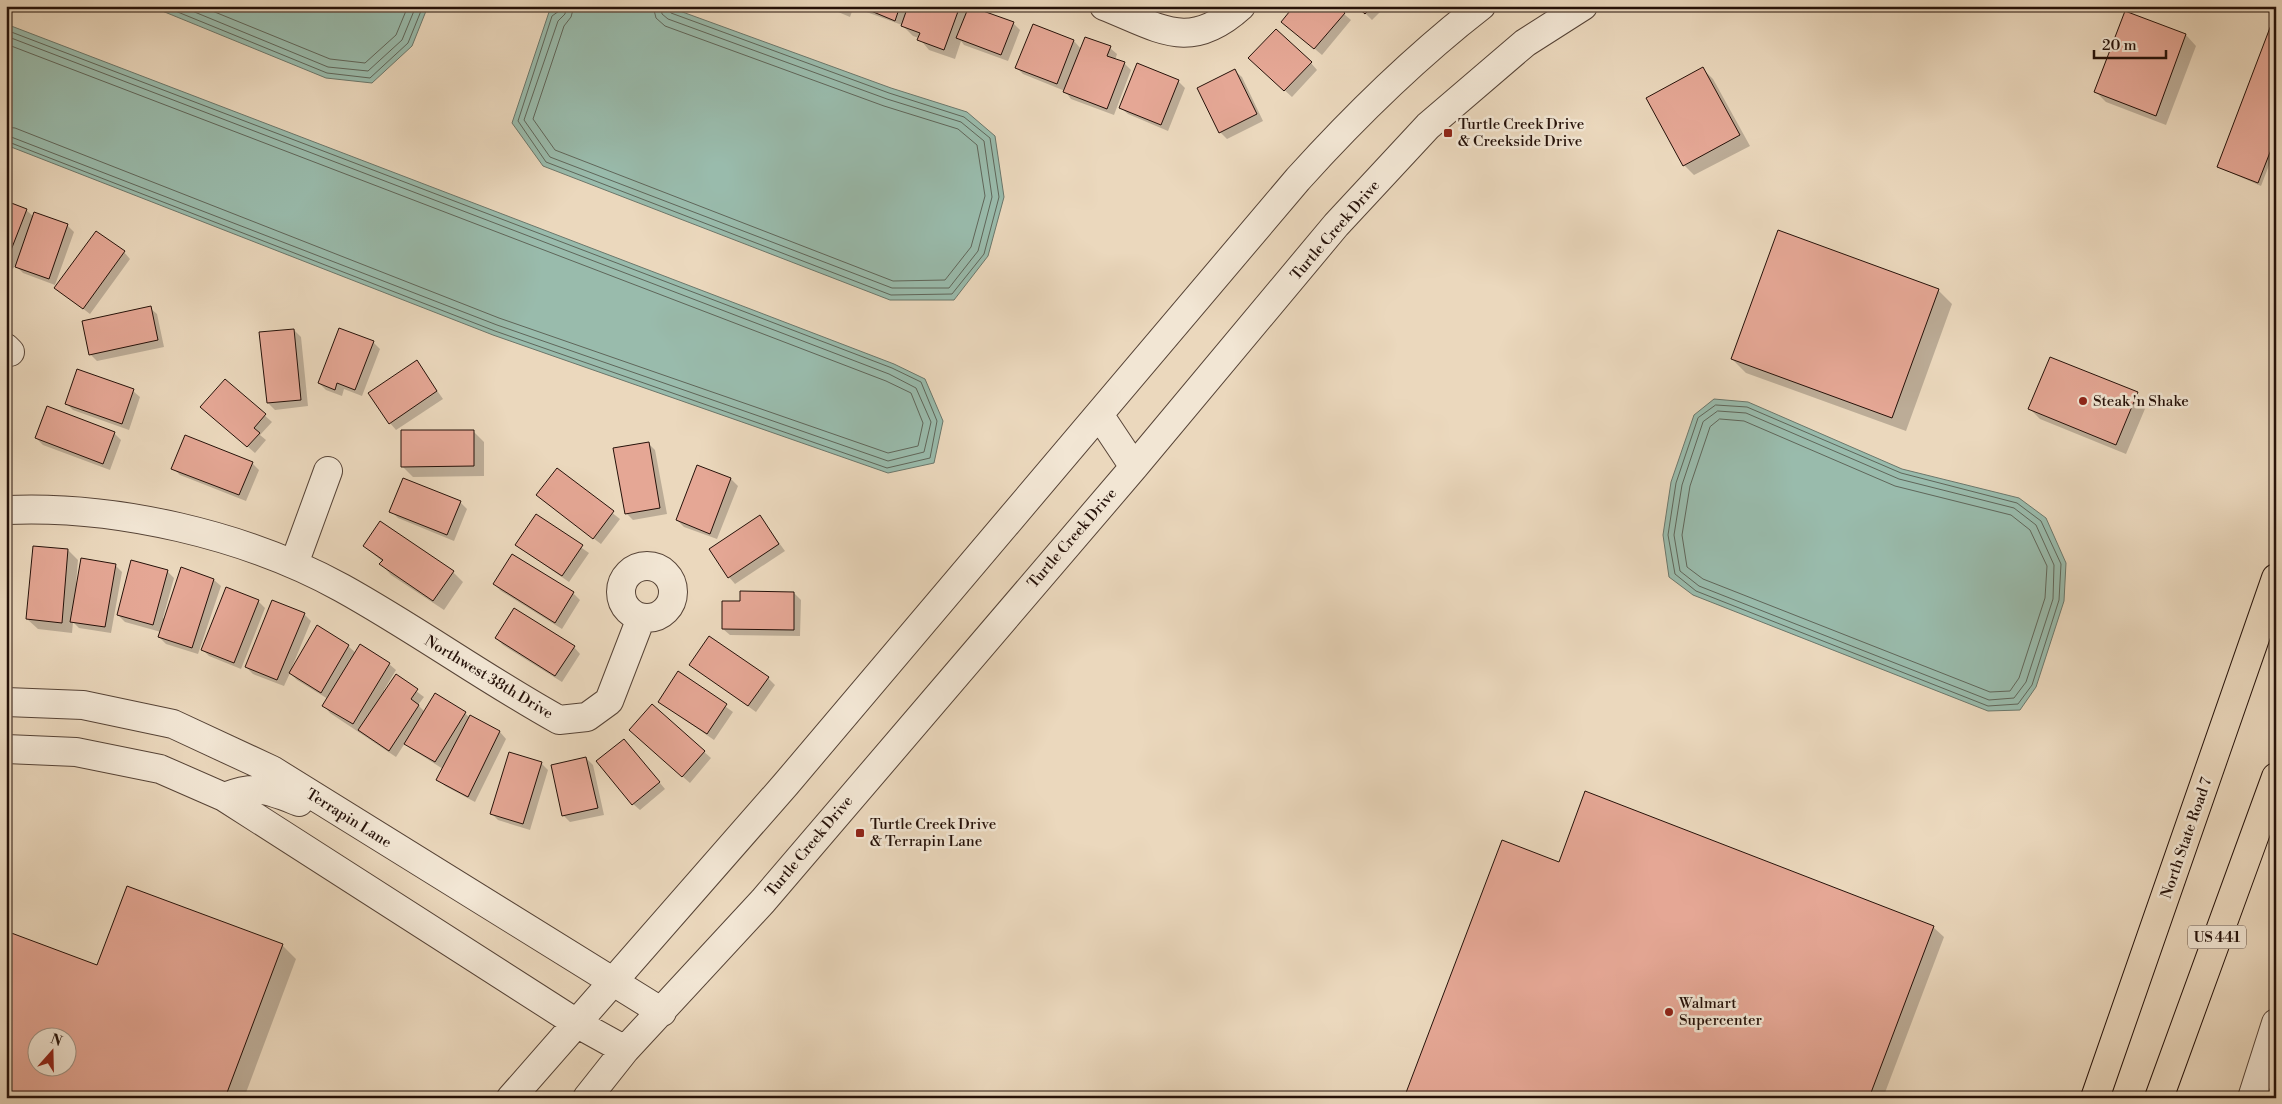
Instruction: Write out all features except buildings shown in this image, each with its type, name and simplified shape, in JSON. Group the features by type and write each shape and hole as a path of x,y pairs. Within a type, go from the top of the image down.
{"main road":[{"name":"North State Road 7","path":"2095,1098 2276,578"},
{"name":"US 441","path":"2159,1098 2276,777"}],"street":[{"path":"1104,6 1174,33 1200,33 1224,22 1241,6"},
{"path":"511,1098 578,1024 786,784 1100,416 1298,179 1349,122 1452,28 1481,6"},
{"name":"Turtle Creek Drive","path":"587,1098 625,1050 763,901 1134,467 1336,225 1428,126 1525,43 1583,6"},
{"path":"1100,416 1134,467"},
{"path":"294,564 328,471"},
{"name":"Northwest 38th Drive","path":"6,510 42,509 113,515 238,544 294,564 342,588 559,720 587,717 608,701 641,618"},
{"name":"Terrapin Lane","path":"6,702 83,705 172,724 272,770 662,1012"},
{"path":"6,749 76,752 160,769 224,797 578,1024 625,1050"},
{"path":"224,797 242,790 266,789 368,829"},
{"path":"2252,1098 2276,1023"}],"water":[{"path":"150,6 428,6 412,46 372,83 326,78"},
{"path":"559,6 666,6 891,88 967,112 995,136 1004,197 988,256 954,300 890,300 543,166 512,123 549,12"},
{"path":"6,24 894,364 925,379 943,421 934,463 888,473 493,335 6,145"},
{"path":"1714,399 1748,402 1902,469 2019,498 2046,518 2066,563 2064,601 2036,687 2020,710 1988,711 1693,595 1669,577 1663,535 1671,482 1694,415"}],"place":[{"name":"Turtle Creek Drive & Creekside Drive","path":"1448,133"},
{"name":"Steak 'n Shake","path":"2083,401"},
{"name":"Turtle Creek Drive & Terrapin Lane","path":"860,833"},
{"name":"Walmart Supercenter","path":"1669,1012"}]}
